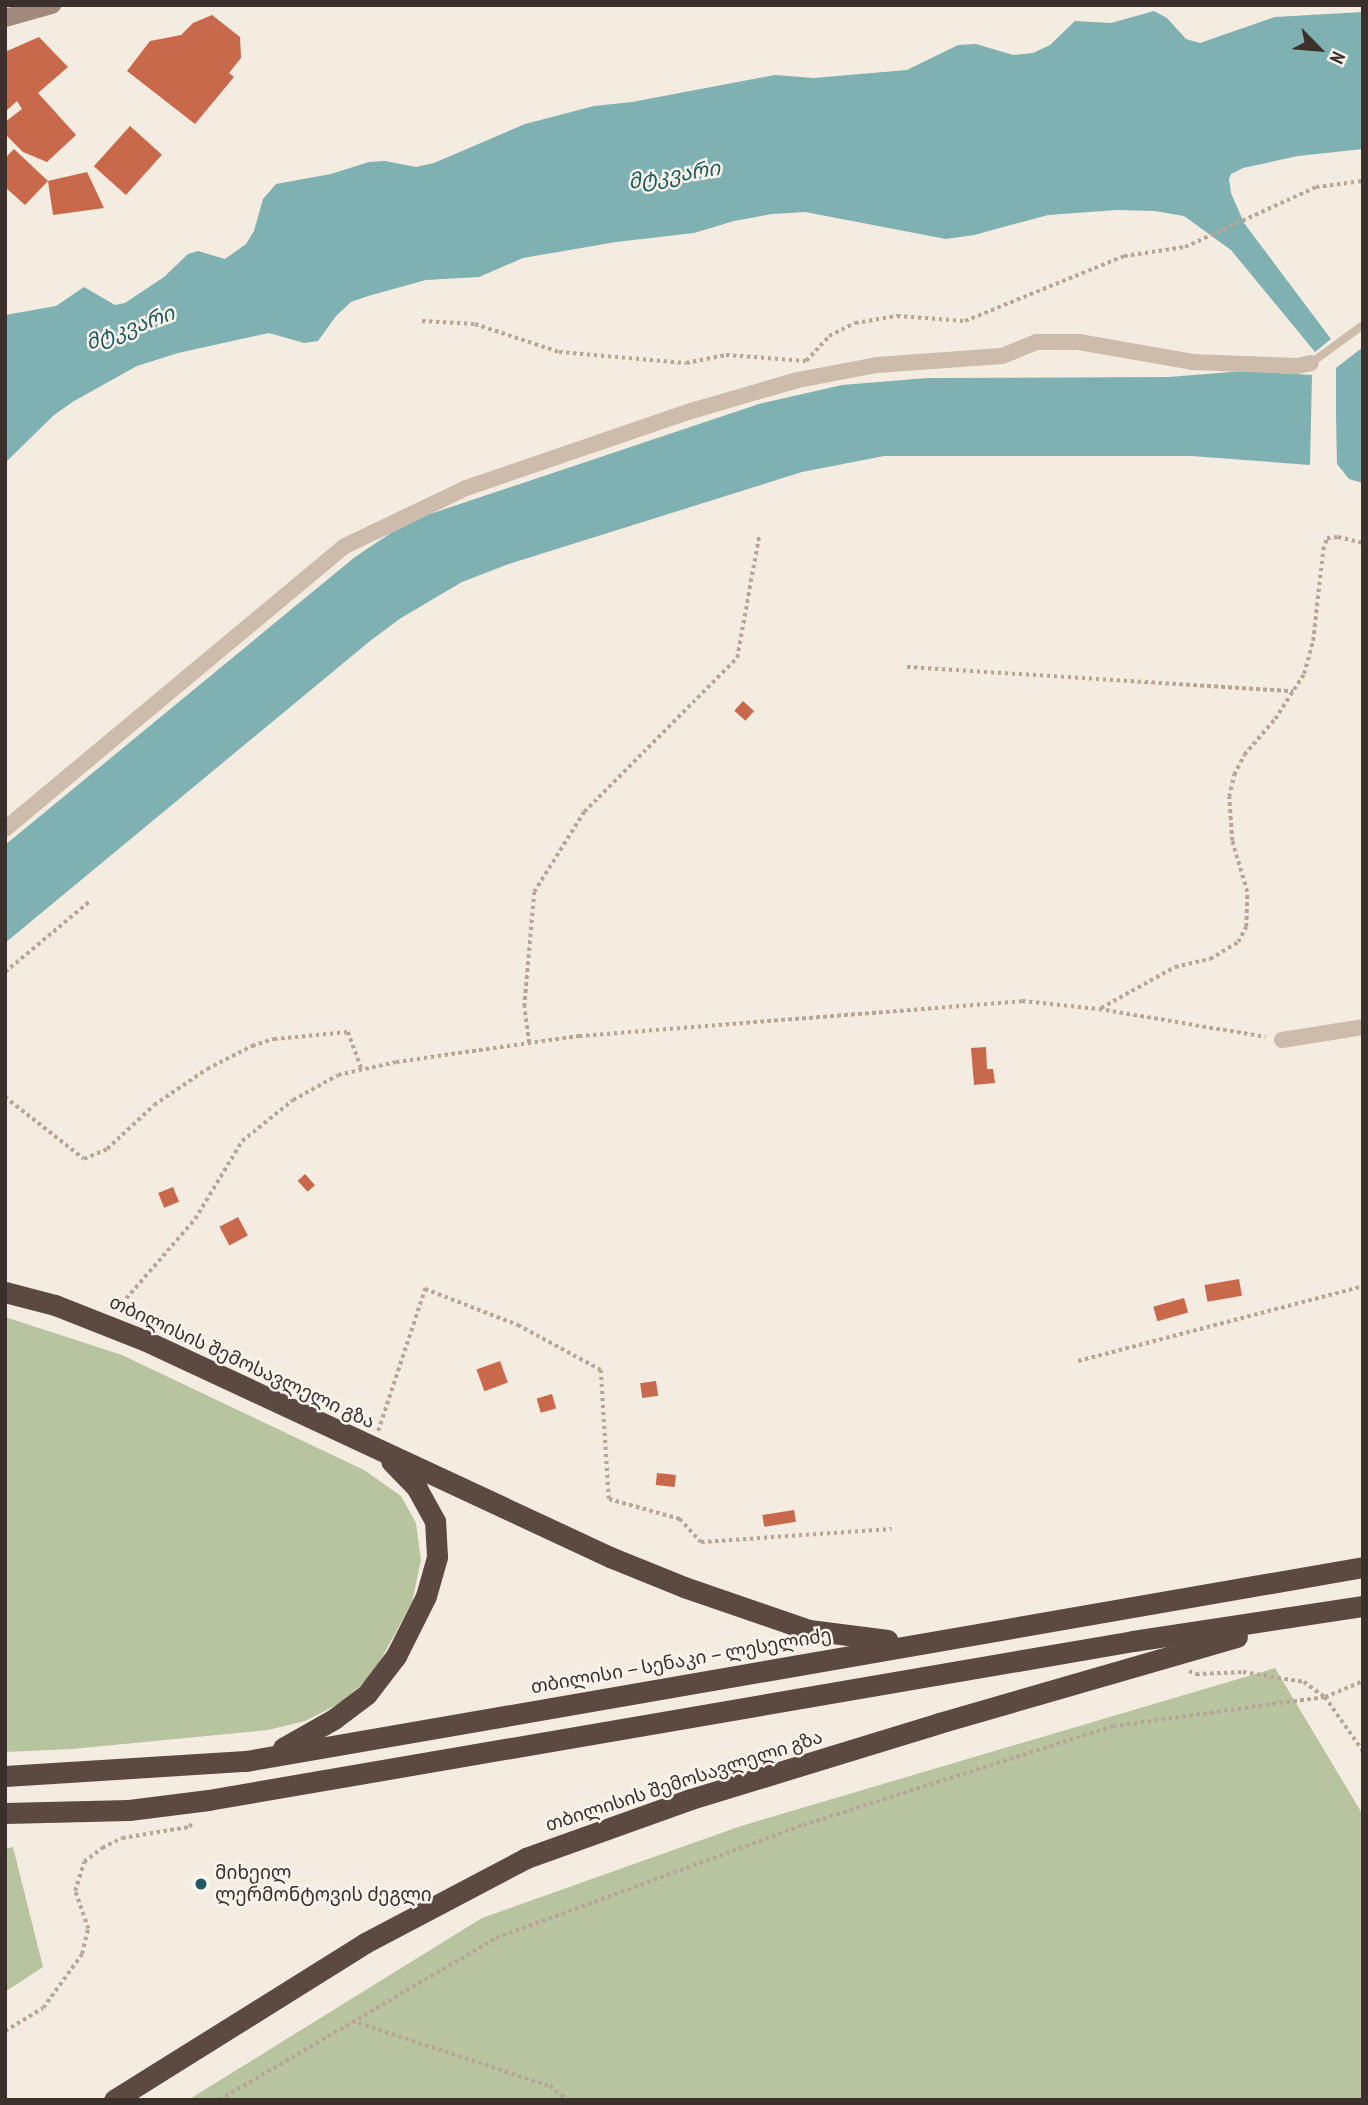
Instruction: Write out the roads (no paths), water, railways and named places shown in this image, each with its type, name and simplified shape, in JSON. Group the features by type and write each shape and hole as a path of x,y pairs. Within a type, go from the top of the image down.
{"highway":[{"name":"თბილისის შემოსავლელი გზა","path":"5,1292 102,1321 200,1364 374,1449 450,1481 610,1557 770,1618 839,1636 935,1640"},
{"name":"თბილისის შემოსავლელი გზა","path":"267,1757 334,1719 367,1694 396,1656 426,1596 437,1557 435,1521 417,1488 374,1449"},
{"name":"თბილისი — სენაკი — ლესელიძე","path":"5,1776 129,1770 267,1757 1363,1567"},
{"path":"5,1814 130,1810 208,1800 1120,1644 1363,1606"},
{"name":"თბილისის შემოსავლელი გზა","path":"114,2100 365,1943 526,1858 691,1799 1316,1614"}],"main road":[{"path":"5,18 52,5"}],"street":[{"path":"5,828 345,546 467,488 691,411 798,380 877,365 1002,356 1036,342 1079,342 1192,362 1297,366 1311,363"},
{"path":"1283,1040 1363,1027"}],"lane":[{"path":"1311,363 1363,326"}],"water":[{"name":"მტკვარი","path":"1154,11 1167,18 1186,39 1200,43 1275,17 1363,12 1363,149 1298,156 1243,168 1231,174 1229,179 1231,193 1244,223 1331,339 1315,352 1231,250 1184,216 1155,211 1117,210 1048,215 974,235 946,239 805,212 772,214 734,221 694,233 616,242 523,258 479,277 426,280 368,296 351,302 336,316 318,341 304,343 269,333 178,353 137,366 54,415 5,463 5,315 56,306 84,287 115,305 125,303 164,277 188,254 198,251 225,259 246,244 254,231 263,199 276,184 331,174 369,162 385,161 416,167 434,163 525,124 594,106 632,102 775,75 814,78 907,70 958,45 976,44 1013,55 1033,53 1050,45 1075,21 1111,23"},
{"path":"1363,347 1363,483 1349,479 1337,464 1336,368"},
{"path":"1244,371 1312,375 1310,465 1192,456 884,456 802,472 506,565 462,582 401,618 370,641 5,943 5,845 355,557 391,533 427,515 759,404 842,385 928,378 1169,377"}],"place":[{"name":"მიხეილ ლერმონტოვის ძეგლი","path":"201,1884"}]}
